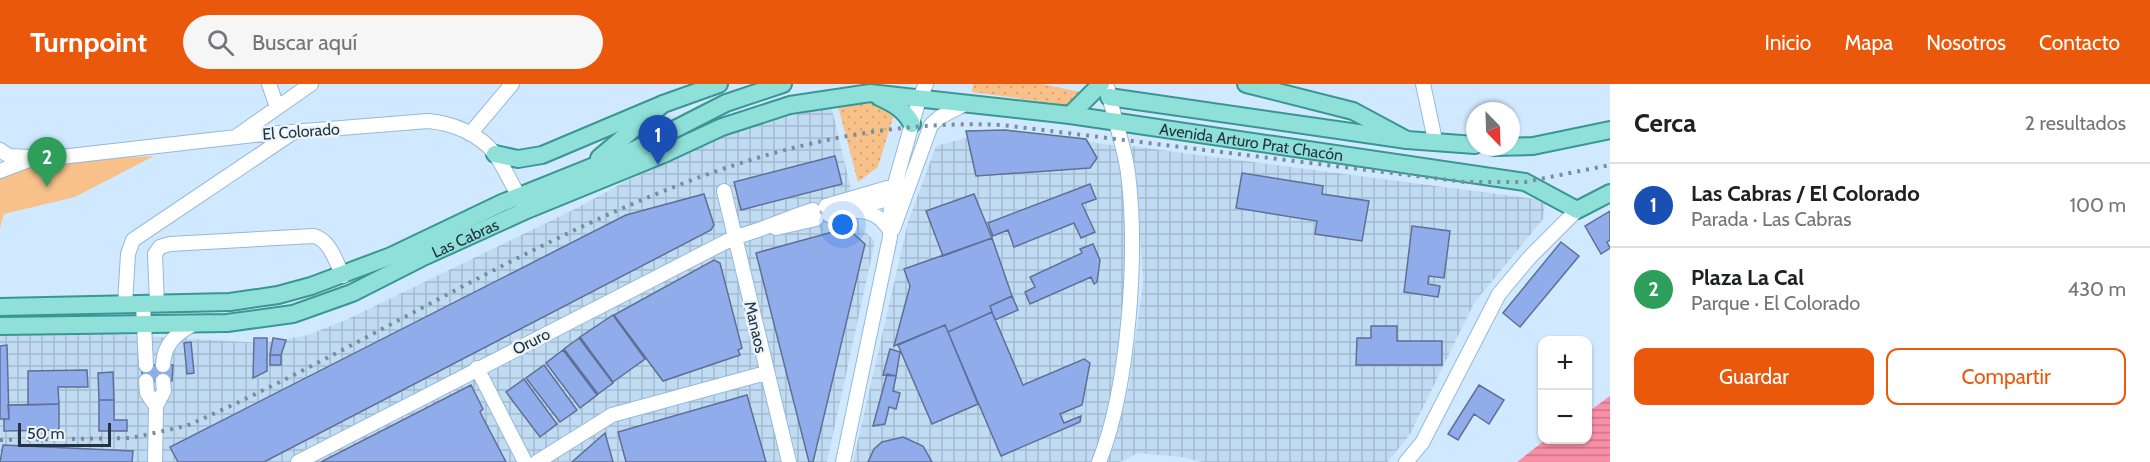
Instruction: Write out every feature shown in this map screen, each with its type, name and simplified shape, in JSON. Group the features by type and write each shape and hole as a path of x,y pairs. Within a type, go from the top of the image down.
{"main road":[{"path":"495,154 518,159 542,155 663,104 719,84"},
{"name":"Las Cabras","path":"0,326 227,323 293,314 352,293 588,168 634,150 726,104 783,84"},
{"path":"1246,84 1353,111 1407,140"},
{"path":"1070,115 1106,88 1407,140 1435,140 1466,144"},
{"name":"Las Cabras","path":"0,307 230,302 278,295 343,276 524,202 666,153 722,127 790,105 870,93 922,91"},
{"name":"Avenida Arturo Prat Chacón","path":"922,91 967,103 1070,115 1525,182 1577,210"},
{"path":"870,93 895,104 906,114 912,124"},
{"path":"588,168 663,104"},
{"path":"1520,146 1533,146 1610,130"},
{"path":"1577,210 1610,193"}],"street":[{"path":"269,84 277,107"},
{"path":"236,137 311,84"},
{"path":"470,134 512,84"},
{"path":"1423,84 1435,140"},
{"path":"1099,462 1116,406 1129,300 1132,233 1128,174 1122,141 1114,122 1106,88"},
{"path":"843,462 890,233 893,192 922,91"},
{"path":"890,233 908,193 931,125 940,117 967,103"},
{"name":"El Colorado","path":"34,158 236,137 428,121 446,123 470,134 495,154 524,202"},
{"path":"125,304 128,254 133,240 293,132"},
{"path":"0,150 9,156 34,158"},
{"path":"0,171 34,158"},
{"name":"Manaos","path":"724,191 789,462"},
{"name":"Oruro","path":"821,212 844,211 893,192"},
{"name":"Oruro","path":"298,462 735,237 768,228 786,218 821,212 893,192 908,193"},
{"path":"844,211 864,210 882,220 890,233"},
{"path":"1406,462 1422,443 1499,294 1536,250 1577,210"},
{"path":"146,365 144,324 150,303 155,254 160,247 170,244 322,238 343,276"},
{"path":"163,365 167,345 177,334 194,324"},
{"path":"477,368 525,462"},
{"path":"537,462 612,415 766,373"},
{"path":"146,381 147,393 156,406"},
{"path":"155,462 156,406 164,391 163,381"}],"shaded area":[{"path":"973,84 1042,84 1090,94 1088,108 972,92"},
{"path":"835,95 884,98 894,114 878,167 858,182"},
{"path":"831,105 860,227 875,241 827,462 0,462 0,334 87,333 263,343 308,335 348,319 571,211 658,164 737,131"},
{"path":"1015,132 1119,146 1132,249 1120,371 1101,443 1093,462 853,462 908,222 936,146 966,138"},
{"path":"1131,146 1535,199 1545,204 1543,219 1474,303 1410,434 1388,462 1202,462 1182,457 1138,453 1120,462 1106,462 1129,385 1143,282 1136,173"},
{"path":"154,156 75,197 4,214 0,228 0,177 37,163"},
{"path":"1610,396 1610,462 1517,462 1540,444 1592,444 1592,409"}],"building":[{"path":"1005,130 1086,139 1097,158 1090,168 976,176 966,131"},
{"path":"835,156 842,184 741,210 734,182"},
{"path":"1242,173 1323,186 1322,194 1369,201 1362,241 1315,234 1317,221 1236,208"},
{"path":"1090,184 1096,199 1082,204 1095,232 1081,238 1074,223 1014,247 1008,230 993,236 988,223"},
{"path":"704,194 714,225 711,230 264,462 178,462 170,447 626,215"},
{"path":"974,194 992,238 943,256 926,211"},
{"path":"1610,211 1610,240 1607,242 1610,248 1601,254 1585,226"},
{"path":"1412,226 1450,231 1444,278 1429,276 1428,284 1440,286 1438,297 1404,292"},
{"path":"847,228 865,244 813,462 809,462 756,253"},
{"path":"992,238 1012,296 990,306 992,312 948,332 945,325 894,346 910,286 904,269"},
{"path":"1561,242 1579,256 1520,327 1503,313"},
{"path":"1093,244 1100,260 1097,282 1094,284 1091,277 1030,304 1025,292 1035,287 1030,277 1082,253 1080,249"},
{"path":"714,260 720,263 742,348 738,350 740,355 663,381 614,315"},
{"path":"1012,296 1018,310 995,320 990,306"},
{"path":"992,312 1023,385 1084,359 1090,363 1082,405 1060,414 1064,423 1081,416 1080,422 1001,456 948,332"},
{"path":"613,315 645,359 613,382 580,337"},
{"path":"945,325 978,404 932,424 898,345"},
{"path":"1371,326 1397,326 1397,341 1442,341 1442,365 1356,365 1357,338 1371,338"},
{"path":"254,338 267,338 267,371 253,378"},
{"path":"273,338 286,340 281,355 270,355"},
{"path":"579,338 613,383 598,394 564,349"},
{"path":"191,342 194,373 187,374 184,343"},
{"path":"7,345 9,419 0,419 0,346"},
{"path":"890,349 900,352 896,376 883,375"},
{"path":"563,350 597,395 580,408 546,363"},
{"path":"270,355 281,355 281,365 270,365"},
{"path":"142,365 173,365 172,381 142,381"},
{"path":"544,365 577,410 560,422 526,378"},
{"path":"87,370 88,387 58,387 59,404 28,405 28,371"},
{"path":"113,372 114,400 99,400 98,373"},
{"path":"887,374 896,376 893,391 900,393 896,409 889,407 885,424 873,426"},
{"path":"524,379 557,424 540,437 506,392"},
{"path":"471,385 483,409 480,412 506,462 321,462"},
{"path":"1479,385 1504,400 1489,424 1474,414 1458,440 1448,434"},
{"path":"747,395 766,462 626,462 618,432"},
{"path":"99,400 114,400 114,420 127,420 127,431 99,431"},
{"path":"59,404 59,430 4,431 4,419 9,419 8,405"},
{"path":"605,433 613,462 572,462"},
{"path":"903,437 923,446 932,462 868,462 874,449 882,442"},
{"path":"3,445 133,451 132,462 0,462"}],"railway":[{"path":"0,440 131,438 186,426 284,380 580,228 681,184 785,150 892,129 1002,125 1465,182 1525,182 1610,165"}],"place":[{"name":"Las Cabras / El Colorado","path":"658,165"},
{"name":"Plaza La Cal","path":"47,187"}]}
